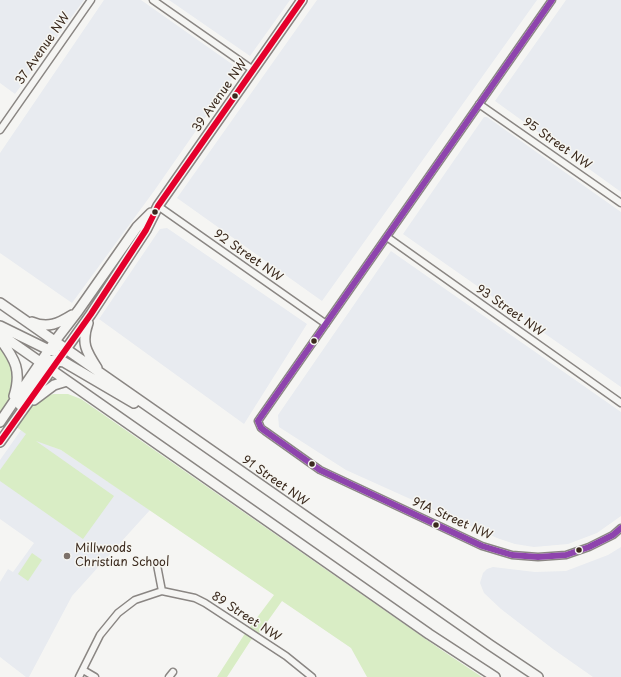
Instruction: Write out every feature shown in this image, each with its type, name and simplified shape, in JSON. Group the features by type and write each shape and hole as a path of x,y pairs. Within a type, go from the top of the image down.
{"main road":[{"name":"39 Avenue NW","path":"53,356 91,314 146,230 158,206 302,0"},
{"name":"39 Avenue NW","path":"53,356 89,294 137,227 158,206"},
{"path":"2,439 24,409 89,294"},
{"name":"91 Street NW","path":"0,303 21,318 53,356 67,381 429,634 495,677"},
{"path":"21,318 35,324 49,326 60,322 78,311"},
{"path":"91,314 84,343 87,353 100,373"},
{"path":"0,326 184,432"},
{"name":"91 Street NW","path":"0,334 53,356 100,373 488,644 538,677"},
{"path":"0,339 11,354 18,371 17,387 10,407"},
{"path":"0,422 10,407 53,356"},
{"path":"2,439 17,409 53,356"},
{"path":"24,409 47,390 57,384 67,381"}],"street":[{"name":"37 Avenue NW","path":"0,130 91,0"},
{"path":"153,0 253,70"},
{"path":"326,324 552,0"},
{"name":"95 Street NW","path":"479,104 621,203"},
{"name":"92 Street NW","path":"158,206 326,324"},
{"name":"93 Street NW","path":"387,237 621,403"},
{"name":"91A Street NW","path":"326,324 258,421 261,428 320,470 482,546 512,555 538,557 566,555 588,547 613,535 621,528"},
{"path":"79,677 100,635 118,613 135,600 162,591 157,565"},
{"name":"89 Street NW","path":"162,591 195,598 205,603 286,656 312,677"},
{"path":"83,670 96,677"}],"shaded area":[{"path":"0,0 84,0 15,94 0,83"},
{"path":"104,0 141,0 239,69 154,191 72,303 0,253 0,153"},
{"path":"169,0 290,0 250,56"},
{"path":"317,0 537,0 322,301 177,198"},
{"path":"566,0 621,0 621,192 495,101"},
{"path":"484,117 487,117 621,212 621,387 403,234"},
{"path":"167,228 307,324 244,424 99,319 160,229"},
{"path":"391,251 621,412 621,516 597,533 568,544 534,547 515,544 497,538 346,470 279,427 278,415"},
{"name":"Millwoods Christian School","path":"21,430 36,440 61,450 150,510 72,596 29,677 26,677 0,657 0,582 8,569 13,572 34,543 0,519 0,460"},
{"path":"621,547 621,677 593,677 553,649 501,609 484,593 480,583 483,573 487,569 493,567 535,572 566,571 608,555"}],"green space":[{"path":"0,345 11,362 14,382 10,399 0,415"},
{"path":"54,394 68,394 81,399 482,677 367,677 351,648 282,601 260,632 251,640 227,677 217,677 244,635 274,595 61,450 36,441 114,496 83,539 0,481 0,470 26,434 15,426 27,410 36,402"},
{"path":"32,553 42,560 28,581 18,574"}],"transit line":[{"path":"0,442 91,314 146,230 158,206 302,0"},
{"path":"552,0 258,421 261,428 320,470 482,546 512,555 538,557 566,555 589,547 613,535 621,528"}],"place":[{"name":"Millwoods Christian School","path":"67,556"}]}
